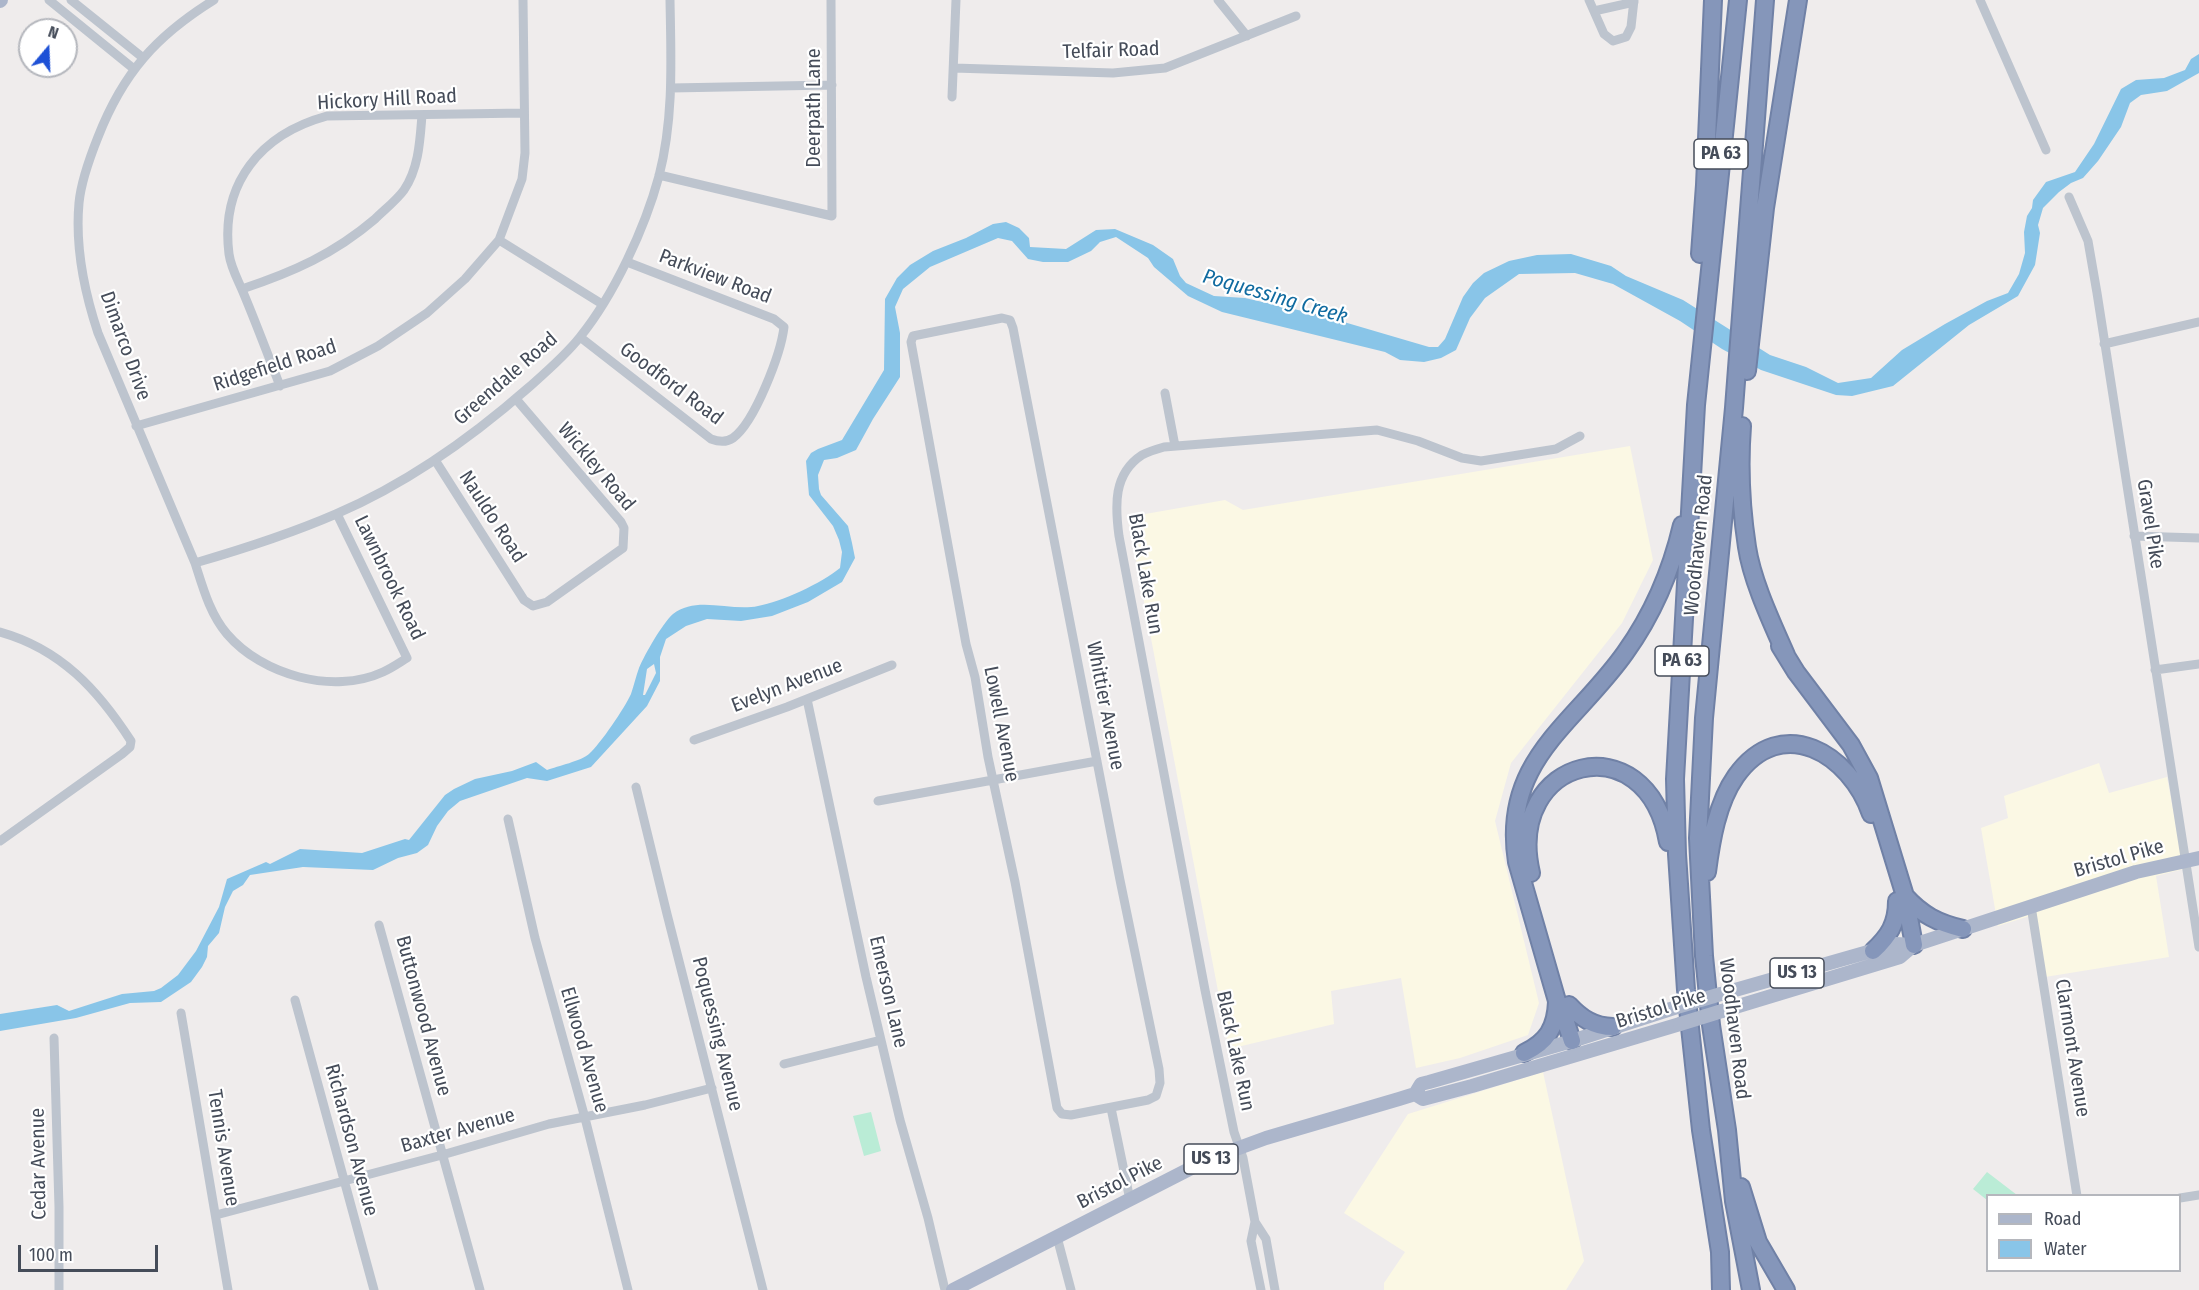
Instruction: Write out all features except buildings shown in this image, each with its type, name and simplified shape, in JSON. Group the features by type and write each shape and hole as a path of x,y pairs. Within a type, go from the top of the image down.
{"highway":[{"path":"1700,306 1713,0"},
{"name":"Woodhaven Road","path":"1694,1066 1675,817 1676,757 1700,306 1738,0"},
{"name":"Woodhaven Road","path":"1727,1130 1711,1025 1701,915 1698,838 1704,718 1734,408 1745,331 1765,0"},
{"path":"1756,123 1775,0"},
{"path":"1745,331 1798,0"},
{"path":"1645,624 1675,537 1683,495 1698,339"},
{"path":"1742,363 1742,492 1747,548 1765,605 1786,655"},
{"path":"1577,1045 1517,862 1514,839 1518,801 1536,758 1606,678 1645,624 1669,572 1682,525 1688,488 1696,405"},
{"path":"1734,408 1735,506 1740,544 1750,585 1759,609 1786,655 1863,766 1877,800 1901,899 1894,924 1887,937 1873,951"},
{"path":"1701,915 1711,846 1721,808 1732,783 1742,769 1760,754 1791,745 1808,747 1827,754 1841,765 1855,782 1867,804 1912,923 1914,945"},
{"path":"1613,1027 1592,1023 1563,1003 1531,876 1527,848 1530,822 1536,805 1546,790 1558,779 1581,769 1606,768 1627,774 1643,787 1658,808 1665,825 1681,916"},
{"path":"1901,899 1929,918 1963,929"},
{"path":"1524,1053 1538,1046 1548,1035 1563,1003"},
{"path":"1694,1066 1720,1252 1721,1290"},
{"path":"1694,1066 1741,1290"},
{"path":"1727,1130 1735,1209 1751,1290"},
{"path":"1727,1130 1752,1227 1769,1264 1786,1290"}],"main road":[{"name":"Bristol Pike","path":"1415,1094 1423,1099 1431,1097 1577,1045 1613,1027 1896,944 1914,945 2144,870 2192,859"},
{"name":"Bristol Pike","path":"952,1290 1239,1147 1415,1094 1421,1084 1524,1053 1577,1045 1680,1024 1900,957 1914,945"}],"street":[{"path":"49,0 134,69"},
{"path":"71,0 142,57"},
{"name":"Dimarco Drive","path":"214,0 189,16 142,57 108,111 91,155 79,201 79,249 87,299 98,333 136,426 195,563 207,603 227,634 252,657 279,672 312,681 352,680 382,673 407,658"},
{"name":"Ridgefield Road","path":"136,426 330,370 378,346 427,313 465,279 499,240 522,179 525,153 523,0"},
{"name":"Greendale Road","path":"195,563 268,541 337,514 390,487 435,460 478,430 548,370 580,337 627,262 646,217 659,175 668,128 671,88 670,0"},
{"name":"Deerpath Lane","path":"659,175 832,216 831,0"},
{"path":"952,97 956,0"},
{"path":"1218,0 1247,36"},
{"path":"1589,0 1604,34 1613,41 1626,38 1631,27 1634,1 1594,11"},
{"path":"1980,0 2046,150"},
{"name":"Telfair Road","path":"954,68 1140,72 1165,68 1296,16"},
{"path":"671,88 832,85"},
{"name":"Hickory Hill Road","path":"280,386 229,256 228,226 232,202 242,178 258,154 278,136 303,122 327,116 524,113"},
{"path":"242,289 308,265 359,232 382,212 404,190 415,167 422,115"},
{"name":"Gravel Pike","path":"2069,197 2088,241 2155,670 2192,859 2199,947"},
{"path":"499,240 602,304"},
{"name":"Parkview Road","path":"627,262 774,319 784,327 784,332"},
{"name":"Lowell Avenue","path":"1013,328 1010,320 1002,318 914,336 911,342 966,644 977,686 1057,1108 1059,1112 1071,1115 1111,1108"},
{"path":"2104,344 2199,322"},
{"name":"Whittier Avenue","path":"1013,328 1159,1069 1156,1096 1148,1100 1111,1108"},
{"name":"Goodford Road","path":"580,337 711,439 721,443 733,438 745,425 767,384 782,344 784,332"},
{"path":"1165,393 1175,446"},
{"name":"Wickley Road","path":"516,399 621,522 625,539 623,548 547,602 533,606 524,600 520,593"},
{"name":"Black Lake Run","path":"1255,1222 1205,990 1119,536 1116,509 1118,487 1127,471 1142,456 1164,447 1377,430 1418,441 1462,458 1481,461 1556,448 1580,436"},
{"name":"Nauldo Road","path":"435,460 520,593"},
{"name":"Lawnbrook Road","path":"337,514 407,658"},
{"path":"2134,536 2199,538"},
{"path":"0,632 33,644 86,681 107,704 131,741 130,747 122,754 0,841"},
{"path":"2155,670 2199,664"},
{"name":"Evelyn Avenue","path":"694,740 892,665"},
{"name":"Emerson Lane","path":"807,699 881,1040 945,1290"},
{"path":"878,801 1097,761"},
{"name":"Poquessing Avenue","path":"636,787 763,1290"},
{"name":"Ellwood Avenue","path":"508,819 535,938 585,1118 628,1290"},
{"name":"Clarmont Avenue","path":"2031,906 2077,1194"},
{"name":"Buttonwood Avenue","path":"379,925 480,1290"},
{"name":"Richardson Avenue","path":"295,1000 374,1290"},
{"name":"Tennis Avenue","path":"182,1013 228,1290"},
{"name":"Cedar Avenue","path":"54,1038 59,1290"},
{"path":"784,1064 881,1040"},
{"name":"Baxter Avenue","path":"216,1215 538,1127 712,1088"},
{"path":"1111,1108 1130,1200"},
{"path":"2181,1198 2199,1195"},
{"path":"1255,1222 1251,1241 1261,1290"},
{"path":"1255,1222 1266,1239 1275,1290"},
{"path":"1057,1237 1071,1290"}],"shaded area":[{"path":"1630,446 1653,560 1622,623 1511,763 1495,821 1539,1003 1528,1035 1460,1058 1416,1068 1401,978 1331,991 1334,1024 1229,1049 1128,517 1225,500 1243,510"},
{"path":"2099,763 2109,793 2167,777 2184,869 2156,876 2169,957 2045,977 2036,914 1998,926 1981,828 2008,818 2004,796"},
{"path":"1543,1072 1584,1261 1566,1290 1384,1290 1384,1283 1405,1252 1344,1213 1408,1114"}],"green space":[{"path":"871,1112 881,1151 864,1156 853,1116"},
{"path":"1987,1172 2016,1194 1986,1194 1986,1199 1973,1189"}],"water":[{"path":"2199,54 2199,73 2167,91 2141,95 2130,103 2121,127 2098,161 2083,178 2059,192 2043,208 2038,225 2040,233 2035,265 2018,296 1969,325 1893,386 1852,396 1836,395 1761,370 1613,284 1575,273 1519,274 1485,298 1470,318 1456,350 1441,358 1424,362 1400,360 1385,352 1222,312 1188,296 1154,267 1148,258 1116,237 1100,242 1091,251 1068,262 1043,262 1028,259 1012,241 998,238 930,267 903,289 895,307 900,333 900,377 856,450 837,458 824,460 818,475 821,495 848,526 852,543 855,558 842,582 808,602 772,616 741,621 707,619 686,626 666,639 660,657 660,681 647,706 591,767 547,781 527,778 460,801 448,811 437,826 428,845 417,853 398,858 373,870 303,867 250,875 243,885 233,891 225,907 219,933 208,946 207,957 202,967 191,982 161,1002 130,1003 76,1018 0,1031 0,1014 57,1005 69,1011 122,994 154,991 161,988 178,975 196,951 219,907 227,879 266,862 270,864 300,849 362,853 405,839 409,840 445,795 475,779 512,771 536,762 547,770 585,757 612,726 631,694 645,655 673,614 682,608 693,606 748,607 767,604 812,586 840,568 842,552 839,540 833,526 809,495 806,461 811,453 842,440 884,370 885,299 897,278 910,265 933,251 993,224 1006,222 1019,228 1029,238 1030,247 1066,249 1096,230 1115,229 1153,245 1173,259 1180,276 1186,283 1214,296 1245,298 1320,315 1429,347 1438,347 1445,339 1463,297 1484,273 1509,261 1537,255 1571,254 1611,266 1626,276 1683,300 1770,355 1806,367 1838,383 1871,378 1902,350 1987,301 2008,293 2019,274 2025,253 2024,232 2027,216 2032,208 2033,200 2046,182 2075,172 2094,144 2121,89 2136,80 2164,78 2185,70 2191,59","holes":["654,664 656,673 645,695 643,695 647,669"]}],"water label":[{"name":"Poquessing Creek","path":"1275,297"}]}
